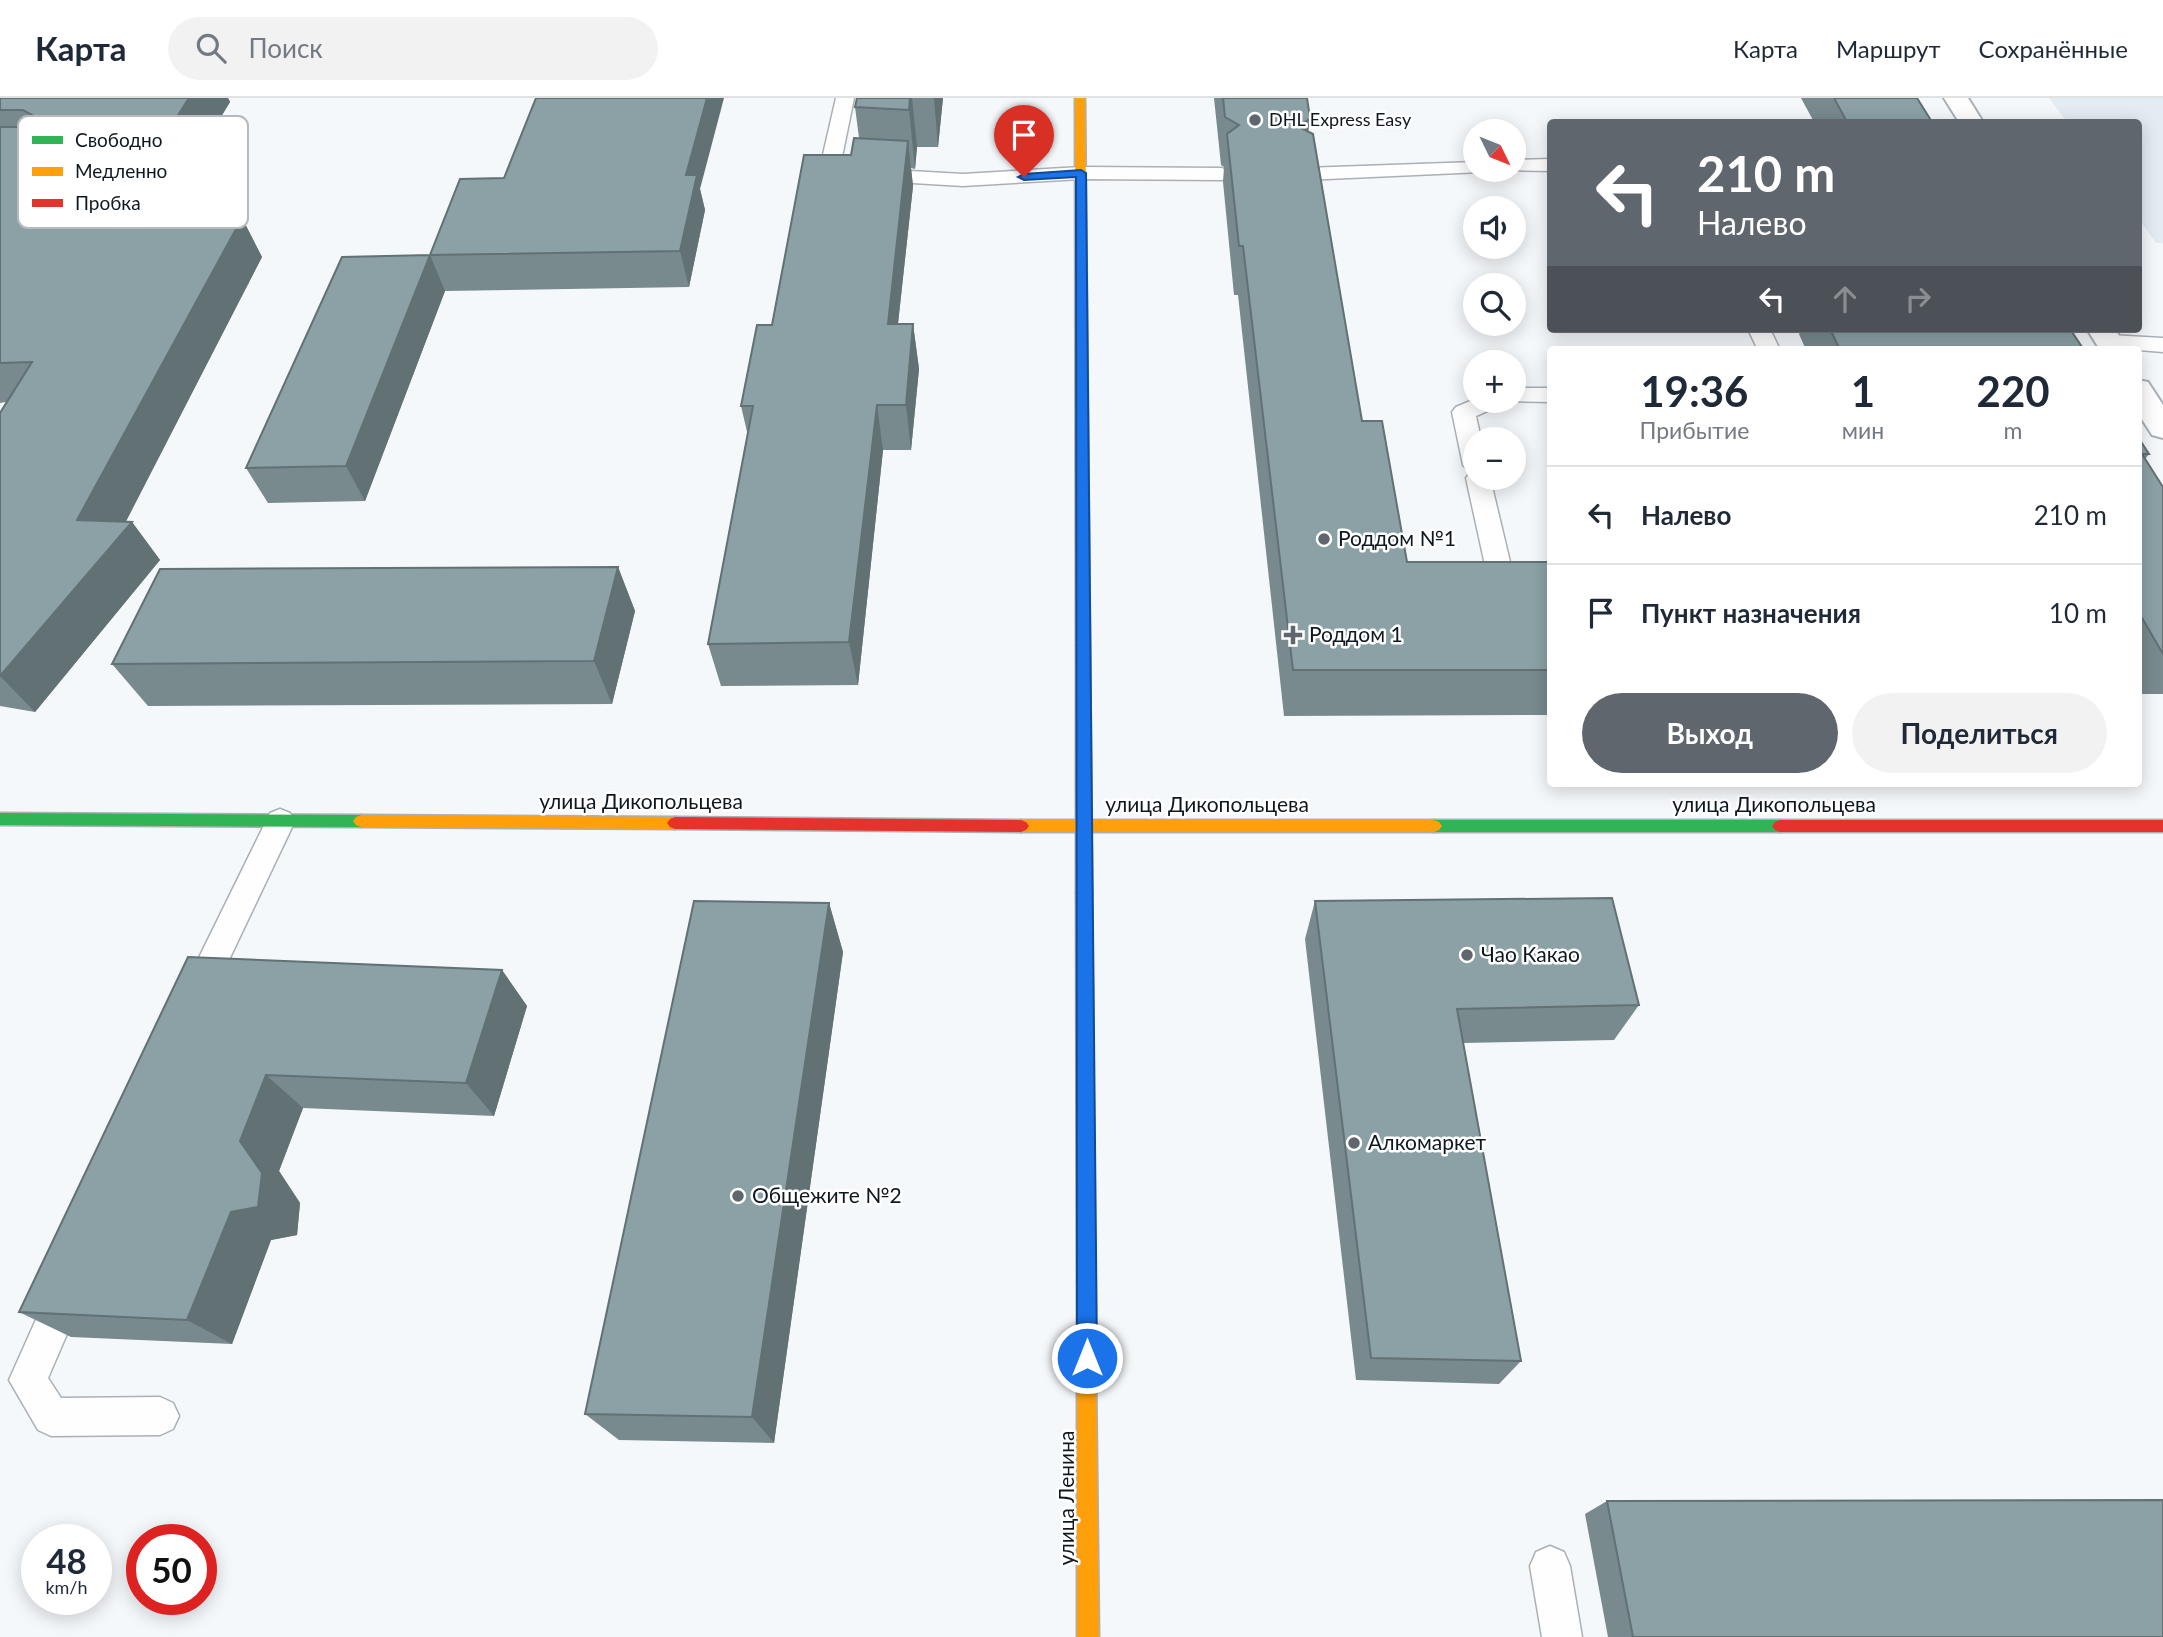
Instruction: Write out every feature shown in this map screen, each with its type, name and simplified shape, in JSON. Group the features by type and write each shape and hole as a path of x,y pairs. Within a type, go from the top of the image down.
{"main road":[{"name":"улица Ленина","path":"1080,98 1088,1637"},
{"name":"улица Дикопольцева","path":"0,819 1084,825 2163,826"}],"street":[{"path":"1956,98 1969,119"},
{"path":"2142,395 2163,428"}],"lane":[{"path":"845,98 829,172 963,180 1081,173 1222,174"},
{"path":"1526,166 1547,165"},
{"path":"1305,174 1463,168"},
{"path":"2108,340 2163,345"},
{"path":"1526,395 1547,395"},
{"path":"1447,586 1484,587 1498,566 1481,490"},
{"path":"187,1017 280,821"},
{"path":"83,1255 28,1380 51,1417 160,1416"},
{"path":"1550,1566 1562,1637"}],"shaded area":[{"path":"2049,98 2163,98 2163,243 2156,243 2142,223 2142,119 2065,119"}],"building":[{"path":"0,98 189,98 177,116 34,116 23,110 0,110"},
{"path":"536,98 707,98 686,175 697,175 680,251 430,255 460,179 504,178"},
{"path":"857,98 910,98 909,110 855,107"},
{"path":"1223,98 1307,98 1310,118 1299,127 1313,134 1362,421 1382,421 1407,562 1547,562 1547,670 1293,670 1243,246 1239,246 1227,134 1239,125 1225,117"},
{"path":"1834,98 1917,98 1930,119 1845,119"},
{"path":"0,127 18,127 18,228 237,228 77,520 132,522 0,676 0,413 32,362 0,363"},
{"path":"854,138 908,141 888,324 913,324 906,405 877,405 849,642 708,644 753,406 741,406 757,325 772,325 804,155 851,155"},
{"path":"430,255 346,466 246,468 342,257"},
{"path":"1832,333 2073,333 2081,346 1838,346"},
{"path":"2142,443 2149,454 2142,454"},
{"path":"2142,454 2163,487 2163,654 2142,618"},
{"path":"618,567 594,661 112,664 160,569"},
{"path":"1612,898 1639,1005 1457,1009 1521,1361 1371,1358 1315,901"},
{"name":"Общежите №2","path":"694,901 829,903 752,1417 585,1414"},
{"path":"188,957 502,970 466,1083 266,1075 240,1141 262,1173 258,1207 231,1212 187,1320 19,1312"},
{"path":"2163,1500 2163,1637 1633,1637 1607,1501"}],"traffic: fast":[{"path":"0,819 361,821"},
{"path":"1434,826 1780,826"},
{"path":"1084,893 1086,1282"}],"traffic: slow":[{"path":"1080,98 1083,645"},
{"path":"361,821 675,823"},
{"path":"1021,826 1434,826"},
{"path":"1086,1282 1088,1637"}],"traffic: jam":[{"path":"1083,645 1084,893"},
{"path":"675,823 1021,826"},
{"path":"1780,826 2163,826"}],"place":[{"name":"DHL Express Easy","path":"1255,120"},
{"name":"Роддом №1","path":"1324,539"},
{"name":"Роддом 1","path":"1293,635"},
{"name":"Чао Какао","path":"1467,955"},
{"name":"Алкомаркет","path":"1354,1143"},
{"name":"Общежите №2","path":"738,1196"}],"route":[{"path":"1024,177 1081,173 1087,1358"}]}
